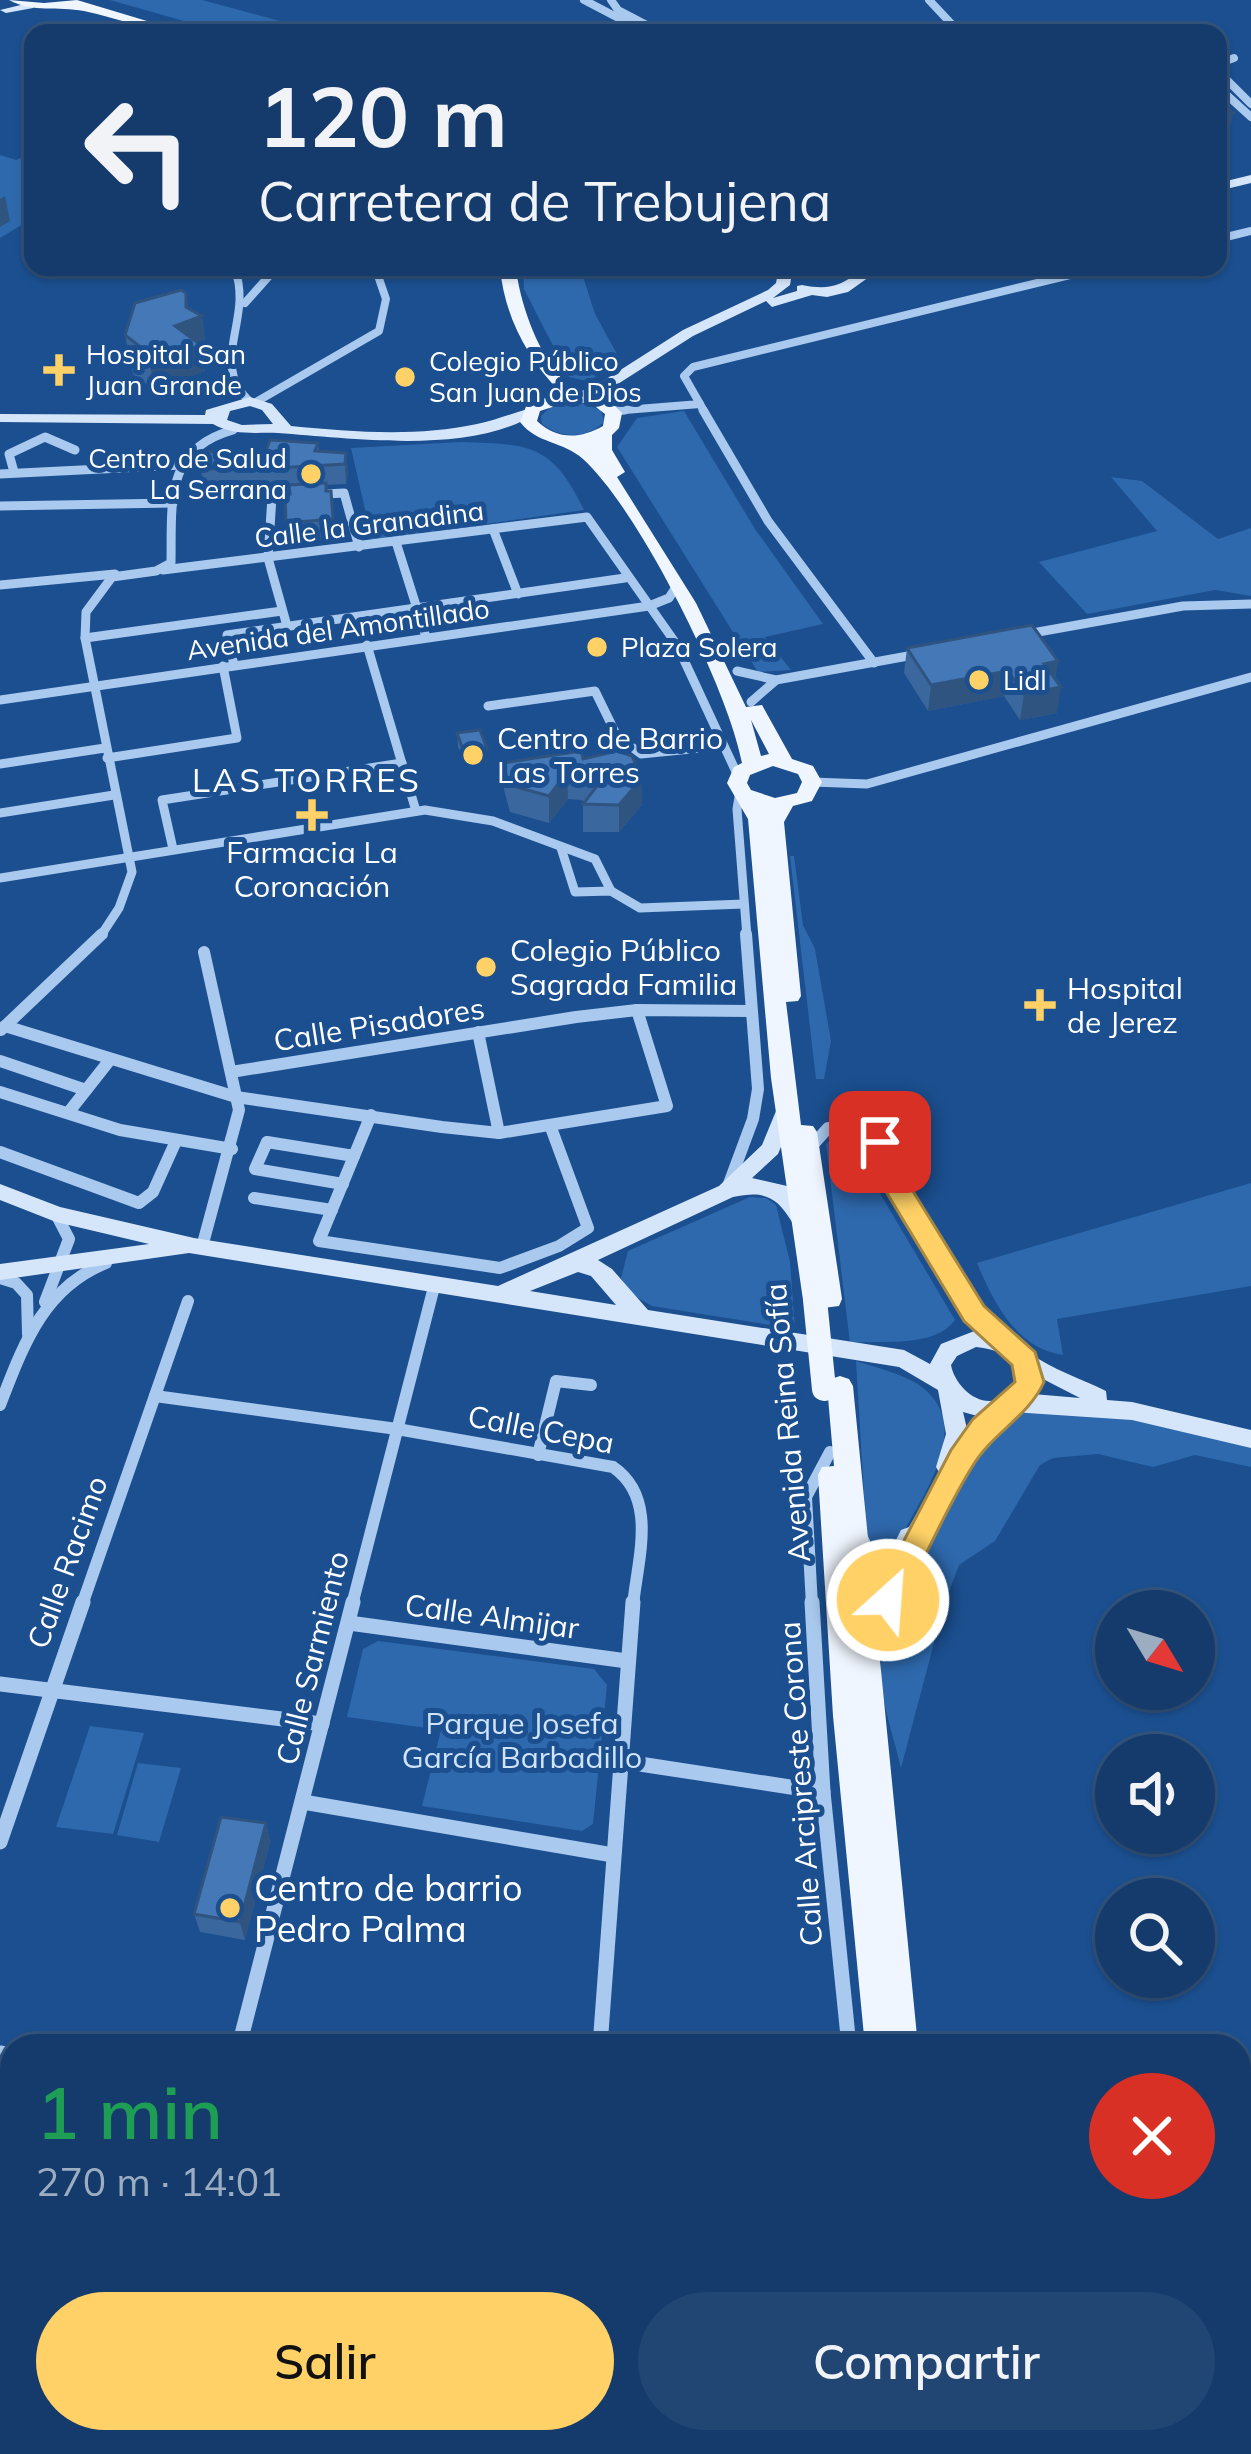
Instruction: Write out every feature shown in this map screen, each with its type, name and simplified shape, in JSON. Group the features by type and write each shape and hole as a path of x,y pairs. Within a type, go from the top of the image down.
{"main road":[{"path":"87,0 171,24"},
{"path":"12,4 67,3 146,24"},
{"path":"496,276 505,319 546,389 528,422 536,432"},
{"path":"509,276 512,297 530,337 557,380 576,396 598,400 610,419"},
{"path":"496,424 605,386 688,333 773,292 783,276"},
{"path":"791,276 811,291"},
{"path":"782,760 737,671 603,450 616,392 670,354 764,306 811,291 852,288 862,276"},
{"path":"221,420 253,402 286,429"},
{"path":"254,429 272,415"},
{"path":"0,418 186,418 353,438 496,424 536,432"},
{"name":"Avenida Reina Sofía","path":"565,441 610,419"},
{"name":"Avenida Reina Sofía","path":"536,432 565,441 595,463 676,587 736,695 750,733 745,782 758,819 786,1111 802,1224 823,1301"},
{"path":"782,760 800,765 812,782 805,796 784,805 745,782 782,760"},
{"name":"Avenida Reina Sofía","path":"784,805 774,822 776,859 867,1672 901,2034"},
{"path":"878,1156 895,1122 892,1109 871,1098 855,1100 844,1109 843,1121 878,1156 974,1313 1025,1360 1061,1382 1132,1411 1251,1438"},
{"path":"726,1191 772,1149 786,1111"},
{"path":"854,1131 886,1132"},
{"path":"500,1294 726,1191 758,1184 777,1187 790,1198 802,1224"},
{"path":"0,1192 56,1214 198,1246 904,1359 974,1407 1010,1404 1132,1411"},
{"path":"564,1268 552,1289 574,1305 597,1301 625,1238"},
{"path":"0,1275 62,1262 198,1246"},
{"path":"564,1268 593,1266 640,1315"},
{"path":"850,1514 866,1556 883,1561 902,1551 952,1456 957,1434 940,1363 974,1313"},
{"path":"904,1359 974,1338 1003,1342"},
{"path":"867,1672 874,1634 961,1458 1030,1382 1025,1360"},
{"name":"Avenida Reina Sofía","path":"832,1387 830,1452 842,1664 880,2034"}],"street":[{"path":"584,0 630,24"},
{"path":"611,0 618,10 645,24"},
{"path":"929,0 952,24"},
{"path":"1227,80 1251,104"},
{"path":"1227,95 1251,117"},
{"path":"240,276 245,303"},
{"path":"242,280 245,276"},
{"path":"156,571 171,562 173,503 182,465 193,443 221,420 233,390 226,364 245,303 269,276"},
{"path":"233,390 253,402 379,331 387,310 380,276"},
{"path":"874,663 768,521 684,376 693,367 1066,276"},
{"path":"610,419 638,410 700,404"},
{"path":"14,472 10,454 45,437 75,450"},
{"path":"0,474 182,465"},
{"path":"286,626 268,558 272,497 344,493 359,547"},
{"path":"0,506 173,503"},
{"name":"Calle la Granadina","path":"0,585 156,571 586,517 625,578"},
{"path":"493,529 518,594"},
{"path":"396,542 426,637"},
{"path":"3,1028 98,941 132,872 86,638 86,612 112,577 122,573"},
{"path":"0,764 237,738 227,635 625,578 660,616 695,680 721,746 745,782 744,904 757,1105 726,1191"},
{"name":"Avenida del Amontillado","path":"0,700 649,606 669,598 676,587"},
{"path":"1006,638 1183,606 1221,601 1251,604"},
{"path":"86,638 282,611"},
{"path":"367,645 416,811"},
{"path":"737,671 776,680 940,650"},
{"path":"812,782 867,784 1251,677"},
{"path":"752,702 776,680"},
{"path":"488,706 595,691 612,734 625,749 649,757 721,746"},
{"path":"173,849 162,800 402,763"},
{"path":"0,813 114,795"},
{"path":"0,878 416,811 460,811 509,822 595,859 611,892"},
{"path":"561,848 575,892 611,892 640,908 744,904"},
{"path":"198,1246 232,1149 239,1110 204,952"},
{"path":"3,1028 236,1097 500,1132 668,1106 637,1010"},
{"name":"Calle Pisadores","path":"231,1072 637,1010 750,1011"},
{"path":"478,1032 500,1132"},
{"path":"0,1061 86,1090"},
{"path":"68,1113 109,1061"},
{"path":"0,1092 176,1141 232,1149"},
{"path":"370,1115 320,1241 500,1268 560,1246 588,1228 550,1125"},
{"path":"808,1150 828,1128 854,1131"},
{"path":"0,1152 139,1203 153,1192 176,1141"},
{"path":"343,1184 255,1169 266,1142 354,1156"},
{"path":"254,1198 332,1210"},
{"path":"0,1405 69,1239 56,1214"},
{"path":"31,1330 59,1291 95,1265 148,1251"},
{"path":"0,1275 27,1295 31,1330"},
{"name":"Calle Sarmiento","path":"242,2034 435,1283"},
{"name":"Calle Racimo","path":"0,1842 188,1301"},
{"path":"538,1455 556,1381 591,1385"},
{"name":"Calle Cepa","path":"155,1396 398,1429 613,1467 629,1478 643,1502 626,1661 601,2034"},
{"name":"Calle Arcipreste Corona","path":"830,1452 806,1497 823,1792 848,2034"},
{"name":"Calle Almijar","path":"349,1623 626,1661"},
{"path":"0,1684 322,1724"},
{"path":"620,1761 823,1792"},
{"path":"303,1802 613,1855"}],"green space":[{"path":"110,0 202,0 291,24 194,24"},
{"path":"0,155 16,160 24,157 24,223 0,238"},
{"path":"523,276 583,276 595,314 622,363 587,381 569,377 524,289"},
{"path":"578,402 601,410 604,422 590,432 574,435 542,424 541,416 552,406"},
{"path":"684,411 755,529 823,624 765,637 791,670 758,672 617,447 637,418"},
{"path":"505,444 537,452 561,472 584,510 372,540 351,448"},
{"path":"1111,477 1142,481 1218,539 1251,528 1251,596 1215,590 1087,614 1039,562 1157,531"},
{"path":"790,856 794,856 803,925 815,949 831,1041 824,1079 816,1079"},
{"path":"833,1138 859,1158 955,1320 946,1329 922,1339 850,1343 826,1144"},
{"path":"1251,1183 1251,1286 1057,1319 1063,1355 1047,1351 1020,1333 999,1308 977,1263"},
{"path":"750,1197 766,1198 776,1205 790,1262 795,1329 652,1306 629,1293 621,1278 628,1251"},
{"path":"856,1361 919,1385 936,1402 944,1421 944,1442 929,1485 896,1546 888,1550 869,1540 866,1528"},
{"path":"1041,1400 1251,1438 1251,1467 1195,1455 1153,1467 1098,1454 1053,1458 1040,1465 995,1541 959,1565 901,1768 881,1668 904,1578 934,1511 969,1454 998,1422"},
{"name":"Parque Josefa García Barbadillo","path":"378,1641 594,1669 607,1685 593,1824 582,1831 422,1806 441,1730 347,1717 363,1649"},
{"path":"90,1726 144,1733 113,1834 56,1827"},
{"path":"138,1763 181,1768 159,1842 117,1835"}],"building":[{"path":"181,290 186,293 186,307 202,316 175,326 201,345 150,364 129,348 138,345 125,335 135,303"},
{"path":"270,440 318,443 315,451 346,453 345,464 277,468 277,462 201,470 201,452 266,451"},
{"path":"326,483 333,519 286,523 289,485"},
{"path":"1032,625 1058,661 1044,664 1061,687 1024,694 1008,671 931,685 907,648"},
{"path":"480,730 487,749 464,752 457,733"},
{"path":"581,751 583,759 617,751 632,756 642,778 619,805 583,804 601,781 580,773 567,772 549,796 509,785 503,763"},
{"name":"Centro de barrio Pedro Palma","path":"221,1817 266,1823 240,1922 194,1914"}],"place":[{"name":"Hospital San Juan Grande","path":"59,370"},
{"name":"Colegio Público San Juan de Dios","path":"405,377"},
{"name":"Centro de Salud La Serrana","path":"311,474"},
{"name":"Plaza Solera","path":"597,647"},
{"name":"Lidl","path":"979,680"},
{"name":"Centro de Barrio Las Torres","path":"473,755"},
{"name":"Farmacia La Coronación","path":"312,815"},
{"name":"Colegio Público Sagrada Familia","path":"486,967"},
{"name":"Hospital de Jerez","path":"1040,1005"},
{"name":"Centro de barrio Pedro Palma","path":"230,1908"}],"district":[{"name":"LAS TORRES","path":"307,779"}],"route":[{"path":"880,1142 880,1160 974,1313 1025,1360 1030,1382 1016,1402 1003,1407 984,1427 961,1458 888,1600"}]}
